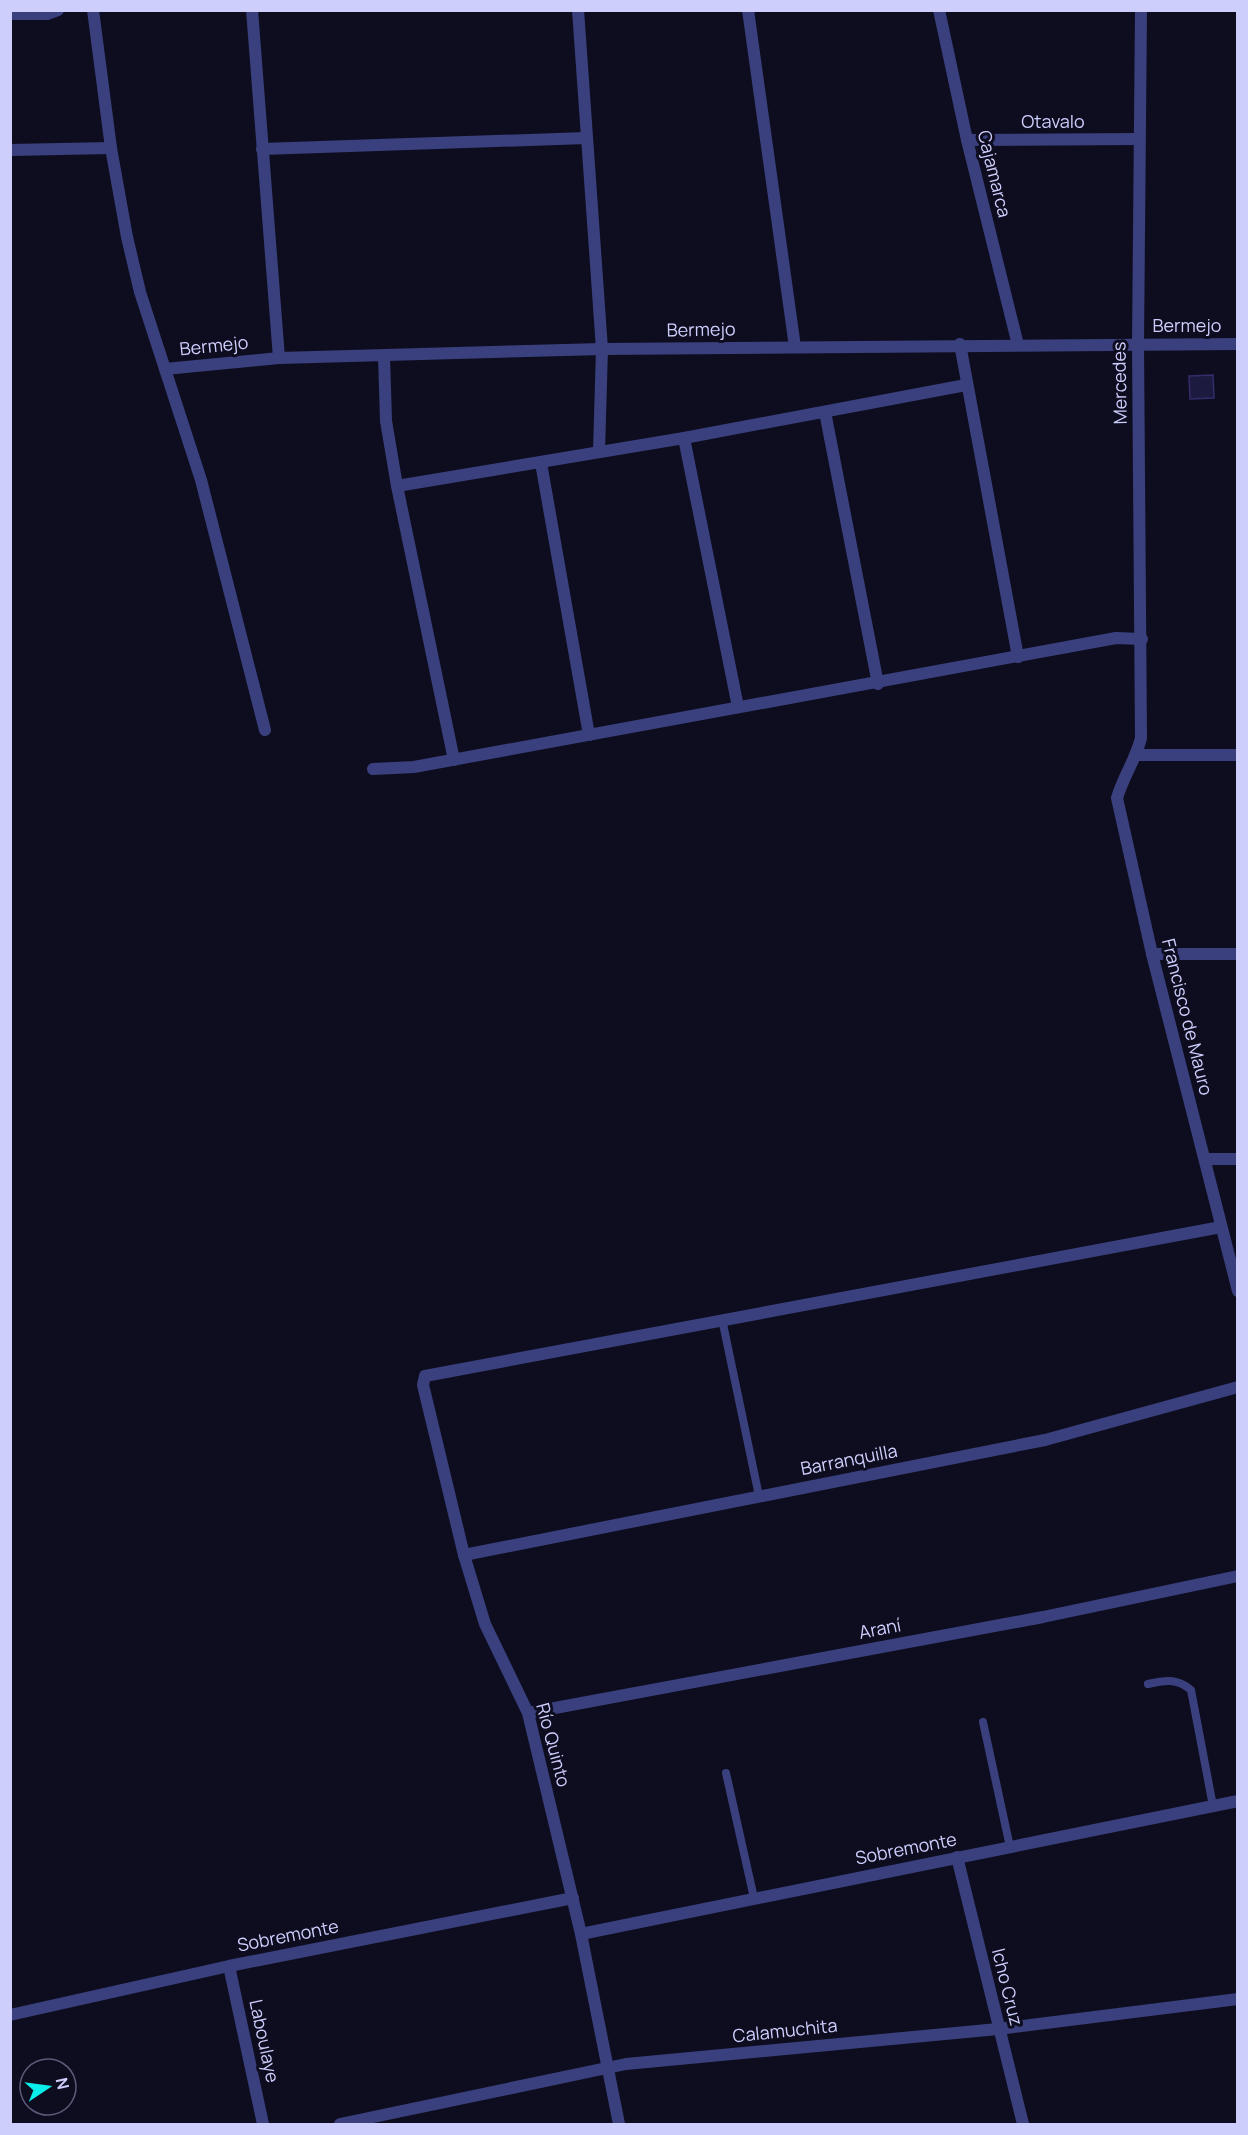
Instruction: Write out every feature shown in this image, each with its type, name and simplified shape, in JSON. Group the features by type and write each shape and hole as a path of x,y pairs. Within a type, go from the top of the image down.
{"street":[{"path":"10,14 47,14 58,10"},
{"path":"93,10 111,148 140,292 201,480 265,730"},
{"path":"252,10 279,358"},
{"path":"578,10 602,349 599,452"},
{"path":"748,10 795,347"},
{"name":"Cajamarca","path":"939,10 967,140 1017,345"},
{"name":"Mercedes","path":"1137,755 1141,738 1142,639 1138,344 1141,10"},
{"path":"262,149 586,138"},
{"name":"Otavalo","path":"967,140 1139,140"},
{"path":"10,150 111,148"},
{"path":"960,344 1018,657"},
{"name":"Bermejo","path":"165,369 279,358 602,349 960,344 1238,344"},
{"path":"384,356 386,421 397,486 454,760"},
{"path":"397,486 684,438 966,385"},
{"path":"825,412 878,684"},
{"path":"684,438 738,707"},
{"path":"541,463 589,735"},
{"path":"373,769 414,767 454,760 738,707 878,684 1116,638 1142,639"},
{"path":"1137,755 1238,755"},
{"name":"Francisco de Mauro","path":"1137,755 1122,781 1117,798 1152,954 1238,1291"},
{"path":"1152,954 1238,954"},
{"path":"1206,1159 1238,1160"},
{"path":"722,1319 1221,1227"},
{"name":"Río Quinto","path":"619,2124 581,1934 528,1713 485,1624 464,1555 423,1385 425,1376 438,1373 722,1319"},
{"name":"Barranquilla","path":"464,1555 1045,1440 1238,1387"},
{"name":"Araní","path":"528,1713 1043,1617 1238,1576"},
{"name":"Sobremonte","path":"581,1934 1238,1801"},
{"name":"Icho Cruz","path":"957,1857 1023,2124"},
{"name":"Sobremonte","path":"10,2015 229,1966 573,1898"},
{"name":"Laboulaye","path":"229,1966 263,2124"},
{"name":"Calamuchita","path":"340,2124 607,2068 998,2029 1238,1999"}],"lane":[{"path":"722,1319 759,1496"},
{"path":"1148,1684 1167,1680 1182,1682 1191,1690 1213,1806"},
{"path":"983,1722 1010,1847"},
{"path":"726,1773 754,1898"}],"building":[{"path":"1213,375 1214,398 1190,399 1189,376"}]}
